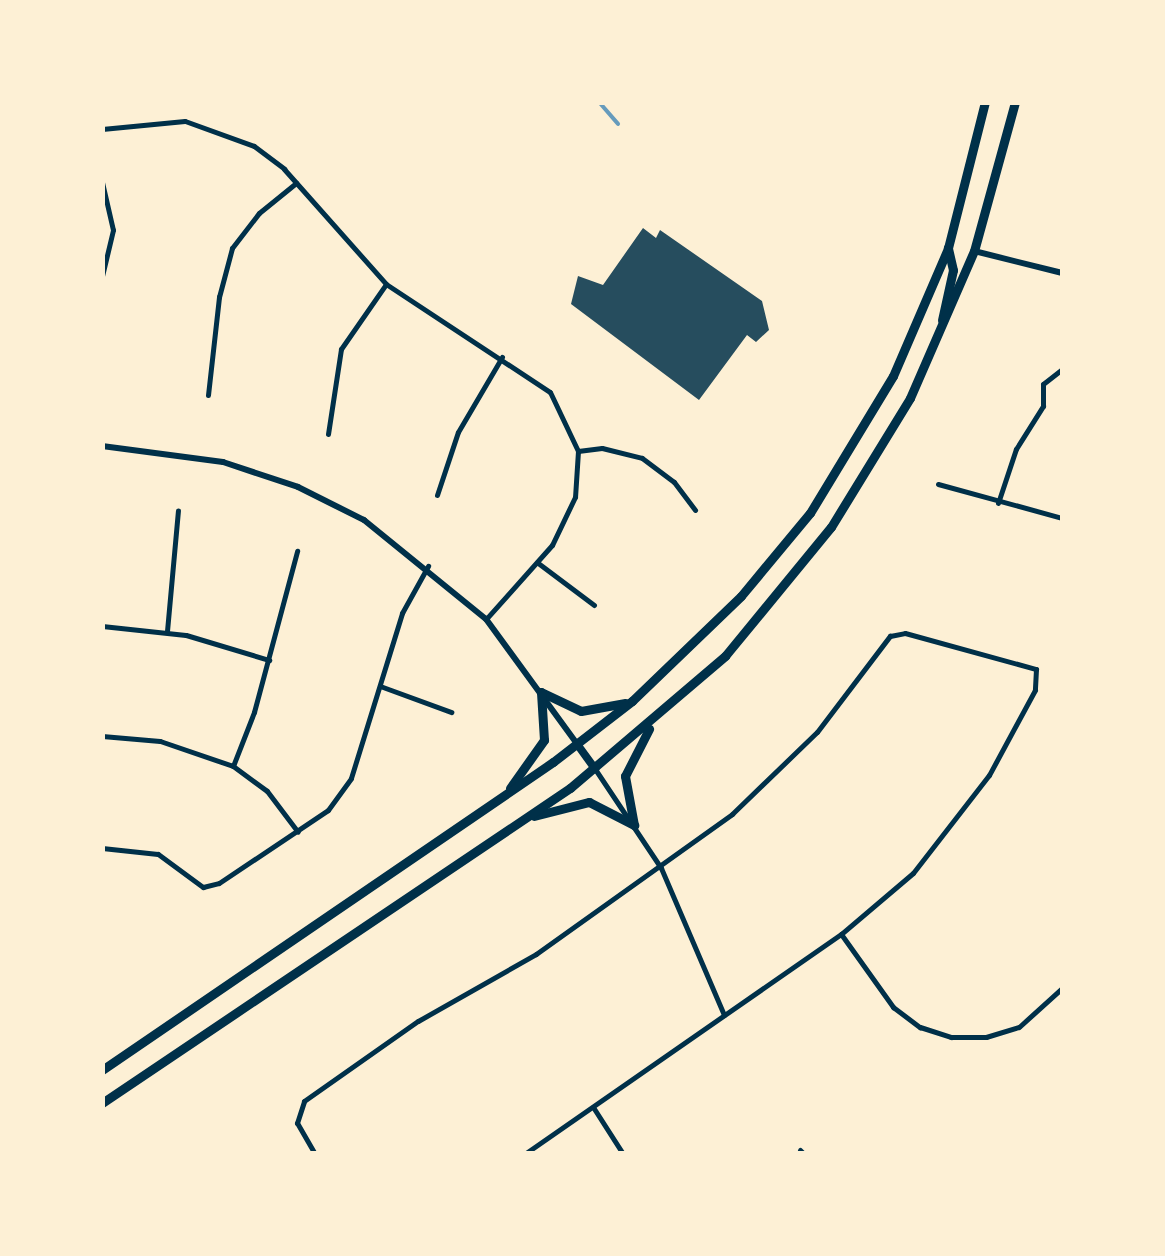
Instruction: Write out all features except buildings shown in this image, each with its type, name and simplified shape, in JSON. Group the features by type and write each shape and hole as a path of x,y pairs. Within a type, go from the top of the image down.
{"main road":[{"path":"102,1070 577,744 632,701 741,596 810,513 893,376 948,248 985,102"},
{"path":"102,1104 595,770 726,656 831,527 891,433 939,337 974,251 1015,102"},
{"path":"939,337 953,270 948,248"},
{"path":"505,794 544,740 541,692 581,711 632,701"},
{"path":"634,825 625,776 652,724"},
{"path":"577,744 595,770"},
{"path":"523,819 590,802 634,825"}],"street":[{"path":"102,130 156,120 207,126 254,146 296,183 386,284 550,392 578,451 574,496 538,564 486,619"},
{"path":"102,182 113,230 102,276"},
{"path":"208,395 232,248 260,213 296,183"},
{"path":"974,251 1062,273"},
{"path":"328,434 341,348 386,284"},
{"path":"437,495 458,432 502,357"},
{"path":"998,503 1016,449 1043,406 1043,384 1062,369"},
{"path":"102,446 192,456 276,478 364,520 428,566 486,619 577,744"},
{"path":"578,451 602,448 642,458 674,482 694,510"},
{"path":"938,484 1062,518"},
{"path":"167,631 178,512"},
{"path":"232,766 269,660 298,551"},
{"path":"538,564 594,605"},
{"path":"102,848 158,854 203,887 328,810 351,778 408,596 428,566"},
{"path":"102,626 167,631 269,660"},
{"path":"315,1154 297,1123 304,1101 661,868 786,764 890,636 905,633 1028,662 1038,678 1035,690 971,804 913,874 840,934 525,1154"},
{"path":"380,686 451,712"},
{"path":"102,736 160,741 232,766 267,791 298,832"},
{"path":"595,770 661,868 724,1015"},
{"path":"840,934 893,1008 920,1027 951,1037 986,1037 1019,1028 1062,988"},
{"path":"592,1107 623,1154"}],"waterway":[{"path":"599,102 618,124"}]}
